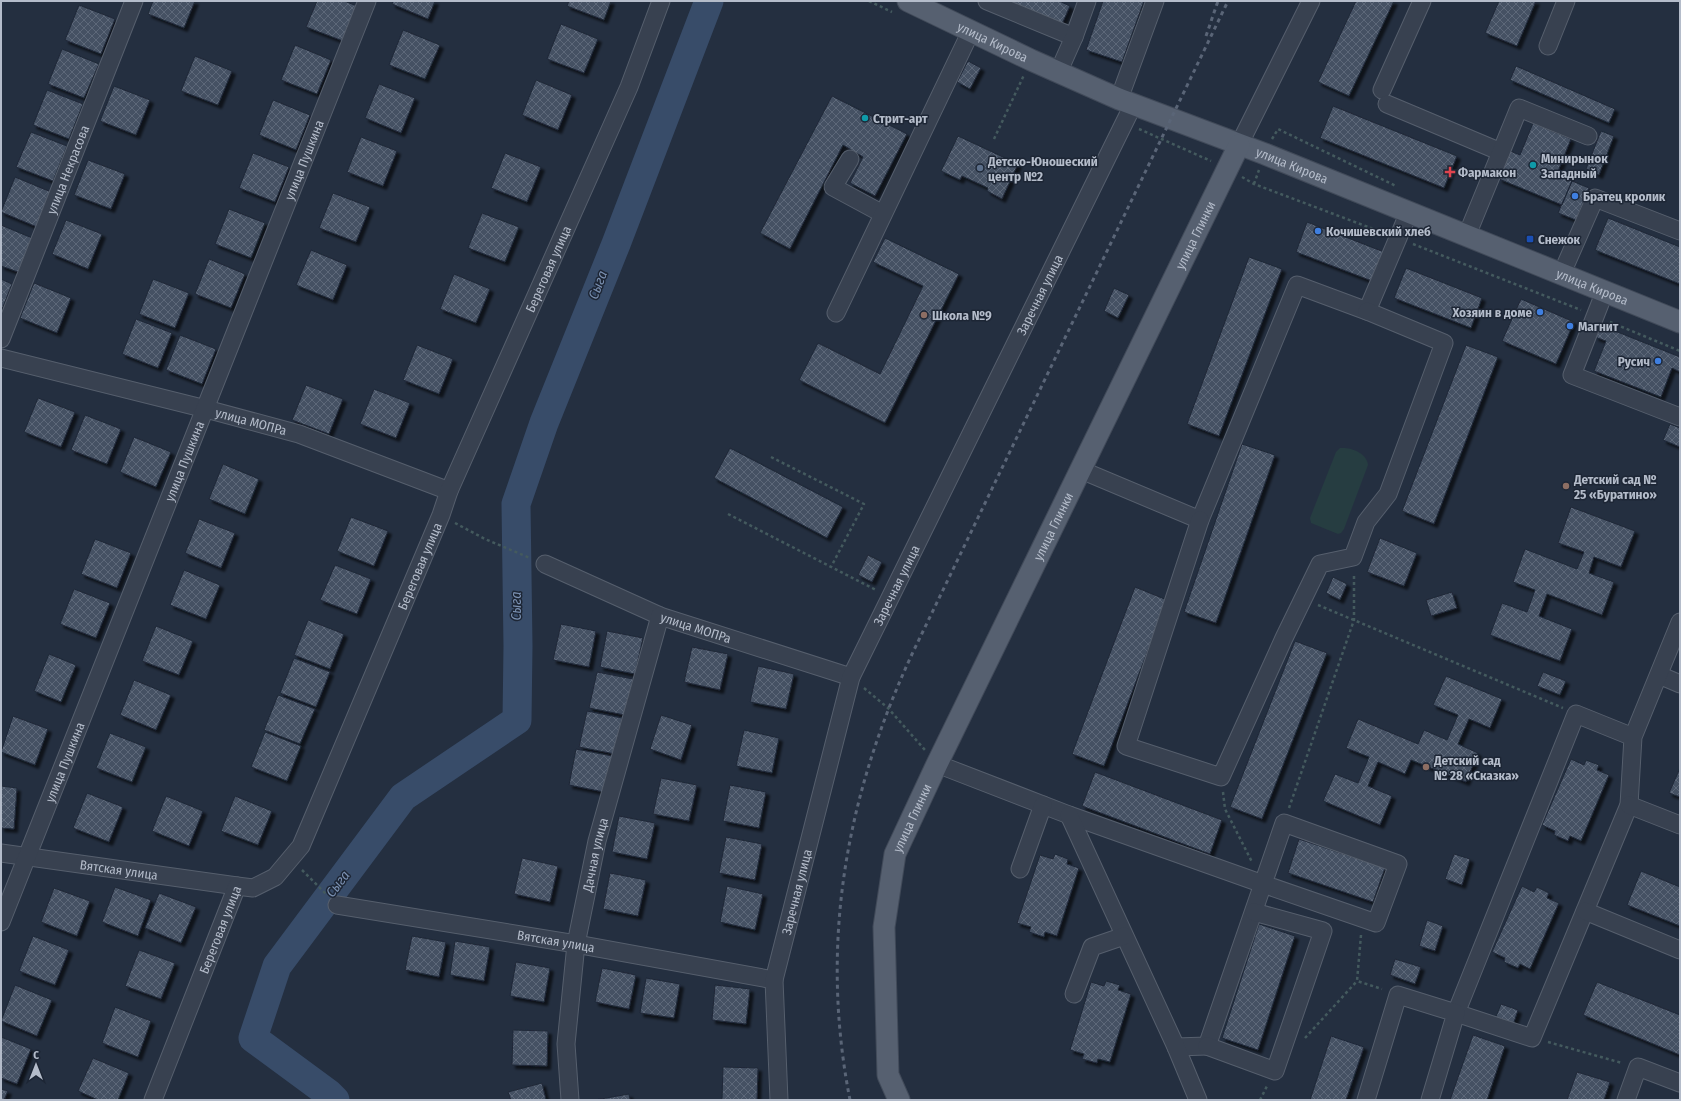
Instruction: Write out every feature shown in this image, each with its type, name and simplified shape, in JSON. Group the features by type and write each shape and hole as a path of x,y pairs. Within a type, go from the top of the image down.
{"main road":[{"name":"улица Кирова","path":"908,1 1058,73 1126,102 1265,154 1680,322"},
{"name":"улица Глинки","path":"899,1100 888,1075 884,927 895,854 937,764 1239,145"}],"street":[{"name":"улица Некрасова","path":"1,339 134,1"},
{"name":"улица Пушкина","path":"1,922 367,1"},
{"name":"Береговая улица","path":"153,1100 237,886 253,888 275,877 301,846 441,515 449,491 629,87 662,1"},
{"path":"987,1 1074,37"},
{"path":"1058,73 1074,37 1087,1"},
{"name":"Заречная улица","path":"779,1100 774,980 851,677 1126,102 1155,1"},
{"name":"улица Глинки","path":"1239,145 1311,1"},
{"path":"1422,1 1384,97 1501,152"},
{"path":"1548,46 1566,1"},
{"path":"836,313 971,31"},
{"path":"1467,235 1519,108 1588,136"},
{"path":"850,159 833,187 883,214"},
{"path":"1562,273 1596,198 1680,231"},
{"path":"1367,311 1409,212"},
{"path":"1297,285 1367,311 1444,343 1388,494 1366,522 1353,557 1320,564 1221,777 1126,746 1200,520 1297,285"},
{"path":"1605,291 1572,375 1680,417"},
{"name":"улица МОПРа","path":"1,358 206,409 299,434 449,491"},
{"path":"1081,470 1200,520"},
{"name":"улица МОПРа","path":"538,561 660,616 851,677"},
{"name":"Дачная улица","path":"570,1100 566,1044 576,944 597,841 660,616"},
{"path":"1366,1100 1398,995 1532,1038 1629,805 1633,737 1680,622"},
{"path":"1658,675 1680,684"},
{"path":"1430,1100 1456,1013 1576,714 1633,737"},
{"path":"937,764 1069,815 1262,884 1376,923 1398,864 1284,824 1262,884 1254,912 1207,1046"},
{"path":"1020,869 1043,805"},
{"path":"1629,805 1680,825"},
{"path":"1069,815 1176,1047 1198,1100"},
{"name":"Вятская улица","path":"1,853 237,886"},
{"name":"Вятская улица","path":"337,905 576,944 774,980"},
{"path":"1585,910 1680,950"},
{"path":"1176,1047 1207,1046 1275,1071 1323,931 1254,912"},
{"path":"1074,994 1092,947 1124,936"},
{"path":"1626,1100 1638,1067 1680,1083"}],"path":[{"path":"994,139 1031,60"},
{"path":"1261,164 1254,184 1398,238 1680,351"},
{"path":"772,457 864,504 831,567"},
{"path":"728,514 890,598"},
{"path":"441,515 485,539 538,561"},
{"path":"1284,824 1354,620 1353,557"},
{"path":"1303,599 1576,714"},
{"path":"851,677 888,708 937,764"},
{"path":"1221,777 1225,809 1262,884"},
{"path":"291,858 337,905"},
{"path":"1301,1043 1356,981 1363,918"},
{"path":"1356,981 1398,995"},
{"path":"1532,1038 1638,1067"}],"green space":[{"path":"1340,448 1353,450 1362,454 1368,465 1344,529 1338,534 1311,523 1310,518 1336,452"}],"building":[{"path":"153,1 195,1 184,28 148,14"},
{"path":"317,1 344,1 357,6 343,41 306,27"},
{"path":"393,1 435,1 428,19 392,4"},
{"path":"569,1 611,1 604,20 567,6"},
{"path":"1008,1 1059,1 1070,6 1062,24"},
{"path":"1103,1 1144,1 1122,62 1086,50"},
{"path":"1356,1 1394,1 1349,96 1318,82"},
{"path":"1499,1 1536,1 1517,46 1485,33"},
{"path":"79,5 115,19 101,54 65,40"},
{"path":"561,24 598,39 584,73 547,59"},
{"path":"403,30 440,45 425,79 389,65"},
{"path":"295,45 331,60 317,94 281,80"},
{"path":"62,49 99,64 84,98 48,84"},
{"path":"195,56 232,71 218,105 181,91"},
{"path":"968,61 981,68 970,89 957,82"},
{"path":"1516,66 1615,109 1609,123 1510,80"},
{"path":"536,80 572,95 558,130 522,115"},
{"path":"379,84 415,98 401,133 365,118"},
{"path":"114,86 150,100 136,135 100,121"},
{"path":"47,90 83,104 69,139 33,125"},
{"path":"832,96 907,134 875,196 850,183 863,157 843,145 790,249 760,233"},
{"path":"273,100 310,115 296,150 259,135"},
{"path":"1333,106 1457,156 1444,188 1320,138"},
{"name":"Минирынок Западный","path":"1533,123 1571,139 1557,174 1572,181 1562,205 1499,179 1510,151 1520,155"},
{"path":"1601,131 1614,136 1599,175 1586,169"},
{"path":"31,132 67,146 53,181 16,167"},
{"name":"Детско-Юношеский центр №2","path":"958,136 1018,164 1002,199 987,191 988,188 962,176 960,180 941,171"},
{"path":"361,137 397,151 383,186 347,172"},
{"path":"253,153 289,167 275,202 239,188"},
{"path":"505,153 541,167 527,202 491,188"},
{"path":"88,160 125,174 111,209 74,195"},
{"path":"15,177 51,192 37,227 1,212"},
{"name":"Братец кролик","path":"1572,181 1589,188 1576,220 1558,213"},
{"path":"333,193 370,207 356,242 319,228"},
{"path":"229,209 265,223 251,258 215,244"},
{"path":"482,213 519,227 505,262 468,248"},
{"path":"1608,218 1680,247 1680,284 1595,250"},
{"path":"66,220 102,234 88,269 52,254"},
{"path":"1307,222 1384,252 1372,281 1296,252"},
{"path":"1,225 32,238 18,272 1,266"},
{"name":"Школа №9","path":"885,238 959,274 885,423 799,380 818,343 880,374 923,286 873,262"},
{"path":"311,250 347,265 333,300 296,285"},
{"path":"1249,257 1282,269 1219,436 1187,424"},
{"path":"209,259 245,274 231,308 195,294"},
{"path":"1406,268 1482,298 1471,328 1394,298"},
{"path":"454,274 490,289 476,323 440,309"},
{"path":"1,279 12,284 1,312"},
{"path":"153,279 189,293 175,328 139,314"},
{"path":"34,283 71,298 57,333 20,318"},
{"path":"1114,288 1129,295 1118,318 1104,311"},
{"path":"1521,299 1574,322 1556,364 1502,341"},
{"path":"136,319 172,333 158,368 122,354"},
{"path":"1600,325 1680,357 1680,372 1672,368 1661,397 1594,371 1606,341 1595,337"},
{"path":"180,335 216,349 202,384 166,370"},
{"path":"417,345 453,359 439,394 403,380"},
{"path":"1466,345 1498,357 1434,524 1402,511"},
{"path":"306,385 343,399 329,434 292,420"},
{"path":"374,389 410,403 396,438 360,424"},
{"path":"38,398 75,412 61,447 24,432"},
{"path":"85,415 121,429 107,464 71,450"},
{"path":"1670,424 1680,428 1680,447 1663,440"},
{"path":"134,437 171,452 156,487 120,472"},
{"path":"1242,444 1275,455 1216,623 1184,612"},
{"path":"730,448 843,507 827,538 714,478"},
{"path":"223,464 259,479 245,514 209,499"},
{"path":"1571,507 1635,531 1621,567 1594,557 1589,573 1614,582 1602,615 1547,594 1539,616 1572,629 1560,661 1490,635 1502,603 1527,612 1535,590 1513,582 1525,549 1577,569 1584,552 1558,543"},
{"path":"351,517 388,531 374,566 337,551"},
{"path":"199,519 235,533 221,568 185,553"},
{"path":"1380,538 1417,553 1404,586 1367,572"},
{"path":"95,539 131,553 117,588 81,574"},
{"path":"868,555 882,562 872,582 858,575"},
{"path":"335,565 371,579 357,614 320,600"},
{"path":"184,570 220,585 206,619 170,605"},
{"path":"1333,577 1347,584 1340,600 1326,593"},
{"path":"1135,587 1167,600 1104,766 1072,754"},
{"path":"74,589 110,603 96,638 60,624"},
{"path":"1452,592 1457,608 1431,616 1426,600"},
{"path":"308,620 344,634 330,669 294,655"},
{"path":"561,624 596,631 589,667 553,660"},
{"path":"156,626 193,641 179,675 142,661"},
{"path":"607,631 643,638 635,674 600,667"},
{"path":"1295,641 1327,653 1262,819 1230,807"},
{"path":"692,647 728,654 720,690 684,682"},
{"path":"49,654 76,665 61,702 34,691"},
{"path":"294,658 330,672 316,707 280,693"},
{"path":"758,666 794,674 786,709 750,702"},
{"path":"597,672 633,679 625,715 589,708"},
{"path":"1543,672 1566,681 1560,695 1537,686"},
{"path":"1446,676 1502,699 1490,728 1469,719 1458,744 1478,753 1466,782 1411,760 1405,774 1378,762 1368,786 1392,796 1380,825 1323,801 1335,774 1358,783 1369,757 1346,748 1358,719 1418,744 1424,730 1447,740 1458,715 1433,705"},
{"path":"134,680 171,695 156,730 120,715"},
{"path":"278,695 315,709 300,744 264,730"},
{"path":"587,711 622,718 615,754 579,747"},
{"path":"661,715 692,725 681,760 650,749"},
{"path":"13,716 48,729 35,765 1,752"},
{"path":"744,730 779,738 772,773 736,766"},
{"path":"265,732 301,746 287,781 251,767"},
{"path":"110,733 146,747 132,782 96,768"},
{"path":"576,749 612,756 604,792 569,785"},
{"path":"1571,759 1584,765 1586,760 1599,765 1597,770 1609,775 1581,841 1570,836 1568,841 1554,835 1555,831 1542,825"},
{"path":"1680,768 1680,797 1669,793"},
{"path":"1095,772 1222,820 1210,854 1082,806"},
{"path":"661,778 697,785 689,821 653,814"},
{"path":"730,785 766,792 759,828 723,821"},
{"path":"1,786 17,788 14,829 1,828"},
{"path":"87,793 123,807 109,842 73,828"},
{"path":"166,796 203,811 189,846 152,831"},
{"path":"235,796 272,811 258,845 221,831"},
{"path":"619,816 655,823 647,859 612,852"},
{"path":"726,837 762,844 755,880 719,873"},
{"path":"1299,839 1385,868 1373,902 1288,873"},
{"path":"1055,854 1068,859 1067,864 1079,868 1057,936 1045,932 1044,937 1029,932 1031,927 1017,923 1040,855 1053,859"},
{"path":"1454,854 1470,859 1462,885 1445,879"},
{"path":"522,858 558,866 550,902 514,894"},
{"path":"1641,871 1680,887 1680,926 1627,905"},
{"path":"610,873 646,880 638,916 603,909"},
{"path":"727,886 763,894 755,930 720,922"},
{"path":"1522,886 1534,892 1537,887 1549,893 1547,898 1559,903 1530,969 1520,964 1518,968 1504,962 1505,958 1492,952"},
{"path":"115,887 151,900 138,936 102,922"},
{"path":"54,888 90,901 77,936 41,922"},
{"path":"159,893 196,907 181,943 145,928"},
{"path":"1427,920 1443,926 1435,951 1419,946"},
{"path":"1259,924 1295,936 1258,1050 1222,1038"},
{"path":"33,936 69,950 55,985 19,971"},
{"path":"412,936 446,942 439,977 405,970"},
{"path":"455,941 490,947 484,981 450,975"},
{"path":"139,950 175,963 161,999 125,986"},
{"path":"1395,959 1421,967 1415,984 1390,975"},
{"path":"516,962 550,968 544,1002 510,996"},
{"path":"602,968 636,975 629,1009 595,1002"},
{"path":"646,978 680,984 674,1018 640,1013"},
{"path":"1106,981 1120,985 1118,990 1131,994 1110,1062 1098,1059 1097,1063 1082,1059 1084,1054 1070,1050 1091,982 1104,986"},
{"path":"1597,982 1680,1015 1680,1055 1583,1015"},
{"path":"15,985 52,1000 37,1036 1,1021"},
{"path":"715,985 750,989 746,1024 712,1020"},
{"path":"1501,1004 1518,1010 1513,1025 1495,1019"},
{"path":"115,1007 151,1021 138,1057 102,1043"},
{"path":"513,1030 548,1031 547,1066 512,1065"},
{"path":"1473,1035 1505,1046 1487,1100 1450,1100"},
{"path":"1331,1036 1364,1047 1346,1100 1310,1100"},
{"path":"1,1037 31,1049 17,1084 1,1078"},
{"path":"93,1058 129,1073 118,1100 98,1100 78,1091"},
{"path":"723,1067 758,1068 757,1100 722,1100"},
{"path":"1577,1072 1610,1082 1604,1100 1567,1100"},
{"path":"542,1083 546,1100 511,1100 508,1092"},
{"path":"1,1089 8,1091 4,1100 1,1100"},
{"path":"629,1094 630,1100 595,1100"}],"waterway":[{"name":"Сыга","path":"335,1100 253,1038 277,966 403,797 517,720 518,646 516,504 544,423 616,244 709,1"}],"railway":[{"path":"1206,36 1218,1"},
{"path":"850,1100 841,1042 837,984 839,927 845,871 855,815 871,760 890,706 913,652 1228,1"}],"place":[{"name":"Стрит-арт","path":"865,118"},
{"name":"Минирынок Западный","path":"1533,165"},
{"name":"Детско-Юношеский центр №2","path":"980,168"},
{"name":"Фармакон","path":"1450,172"},
{"name":"Братец кролик","path":"1575,196"},
{"name":"Кочишевский хлеб","path":"1318,231"},
{"name":"Снежок","path":"1530,239"},
{"name":"Хозяин в доме","path":"1540,312"},
{"name":"Школа №9","path":"924,315"},
{"name":"Магнит","path":"1570,326"},
{"name":"Русич","path":"1658,361"},
{"name":"Детский сад № 25 «Буратино»","path":"1566,486"},
{"name":"Детский сад № 28 «Сказка»","path":"1426,767"}]}
